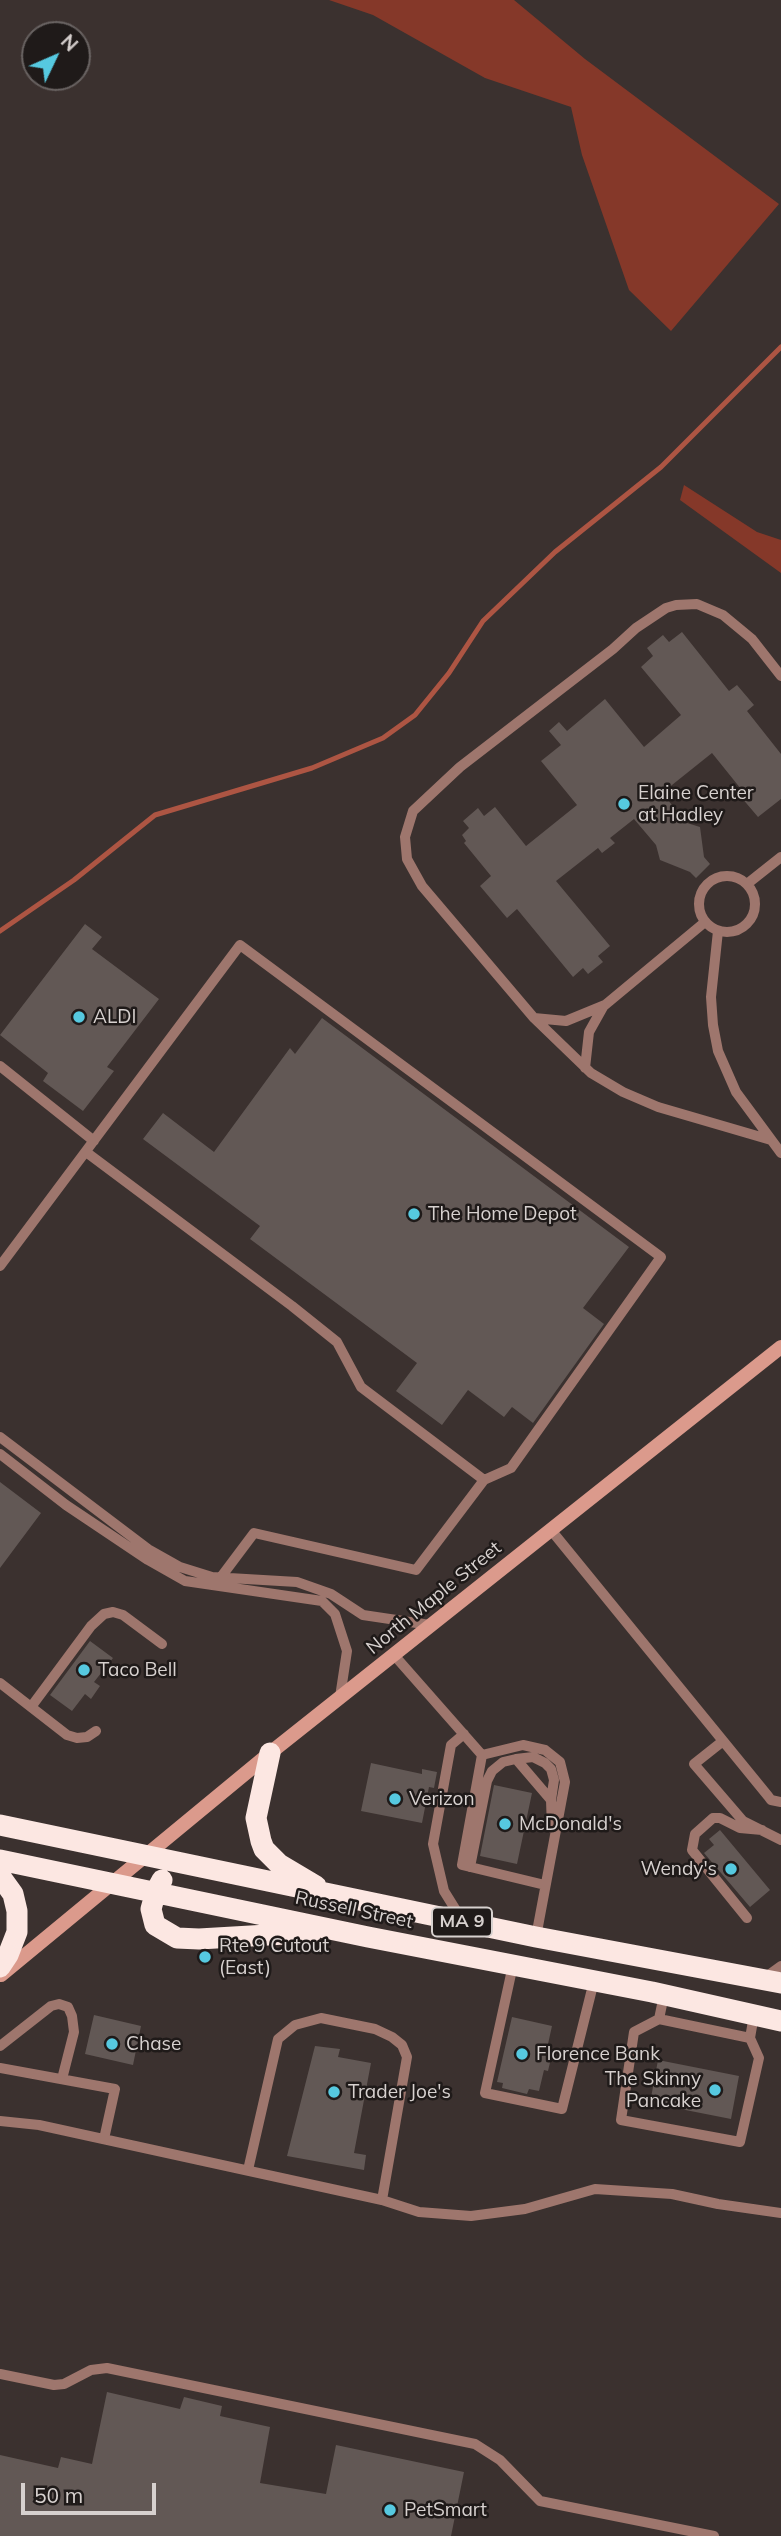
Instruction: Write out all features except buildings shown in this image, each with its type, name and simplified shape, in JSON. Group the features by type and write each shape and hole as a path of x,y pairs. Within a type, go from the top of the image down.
{"highway":[{"path":"270,1753 257,1818 258,1834 264,1849 279,1864 333,1896"},
{"name":"Russell Street","path":"0,1825 464,1923 772,1981"},
{"name":"Russell Street","path":"0,1860 781,2021"},
{"path":"178,1864 156,1891 151,1909 155,1925 177,1938 285,1934 368,1937"},
{"path":"0,1876 13,1894 17,1910 17,1932 0,1967"}],"main road":[{"name":"North Maple Street","path":"0,1976 270,1753 781,1348"}],"lane":[{"path":"771,1140 707,1123 640,1100 601,1080 585,1068 534,1018 460,932 414,873 407,859 405,844 407,824 413,811 460,767 648,619 676,605 708,607 729,619 752,639 781,676"},
{"path":"747,884 781,857"},
{"path":"724,876 736,877 747,884 755,905 750,922 735,932 718,931 705,922 699,911 699,899 708,883 724,876"},
{"path":"534,1018 566,1021 605,1005 705,922"},
{"path":"718,931 711,997 715,1038 722,1062 736,1092 781,1153"},
{"path":"0,1266 240,945 661,1257 511,1468 484,1480 416,1570 254,1534 221,1577"},
{"path":"585,1068 589,1032 605,1005"},
{"path":"0,1066 94,1141"},
{"path":"86,1152 337,1342 361,1387 484,1480"},
{"path":"0,1437 148,1549 180,1567 212,1577 297,1582 331,1594 363,1615 430,1625"},
{"path":"0,1454 66,1505 148,1560 185,1581 323,1601 335,1614 347,1651 340,1697"},
{"path":"551,1530 771,1800 781,1802"},
{"path":"31,1707 90,1626 104,1614 113,1612 123,1615 162,1644"},
{"path":"394,1655 482,1755"},
{"path":"0,1683 67,1735 88,1737 96,1731"},
{"path":"464,1734 452,1745 433,1844 444,1891 464,1923"},
{"path":"723,1741 694,1764 743,1821 781,1839"},
{"path":"482,1755 523,1745 545,1750 560,1762 565,1782 536,1937"},
{"path":"482,1755 462,1865 545,1885"},
{"path":"470,1867 487,1781 492,1771 503,1762 533,1757 551,1769 554,1780 551,1800 553,1845"},
{"path":"516,1759 551,1800"},
{"path":"747,1918 692,1850 695,1834 713,1818 720,1818 740,1828 762,1830"},
{"path":"513,1965 485,2093 562,2109 594,1981"},
{"path":"772,1981 781,1966"},
{"path":"659,2019 664,1995"},
{"path":"0,2046 51,2006 59,2004 68,2007 74,2032 62,2079"},
{"path":"750,2038 659,2019 634,2032 621,2120 740,2143 759,2058 750,2038 754,2015"},
{"path":"248,2170 278,2039 295,2025 321,2018 375,2029 402,2045 407,2057 382,2200"},
{"path":"0,2067 115,2089 104,2139"},
{"path":"0,2121 39,2125 248,2170 382,2200 419,2212 471,2216 525,2209 595,2189 672,2194 781,2213"},
{"path":"0,2374 54,2385 64,2384 90,2370 107,2368 475,2444 500,2460 540,2501 714,2536"}],"shaded area":[{"path":"329,0 514,0 585,59 779,204 671,331 629,290 582,155 571,107 485,78 373,15"},
{"path":"684,485 757,532 781,540 781,573 680,500"}],"waterway":[{"path":"0,931 74,880 155,815 312,768 383,738 415,715 449,673 483,621 555,552 661,467 781,347"}],"place":[{"name":"Elaine Center at Hadley","path":"624,804"},
{"name":"ALDI","path":"79,1017"},
{"name":"The Home Depot","path":"414,1214"},
{"name":"Taco Bell","path":"84,1670"},
{"name":"Verizon","path":"395,1799"},
{"name":"McDonald's","path":"505,1824"},
{"name":"Wendy's","path":"731,1869"},
{"name":"Rte 9 Cutout (East)","path":"205,1957"},
{"name":"Chase","path":"112,2044"},
{"name":"Florence Bank","path":"522,2054"},
{"name":"The Skinny Pancake","path":"715,2090"},
{"name":"Trader Joe's","path":"334,2092"},
{"name":"PetSmart","path":"390,2510"}]}
